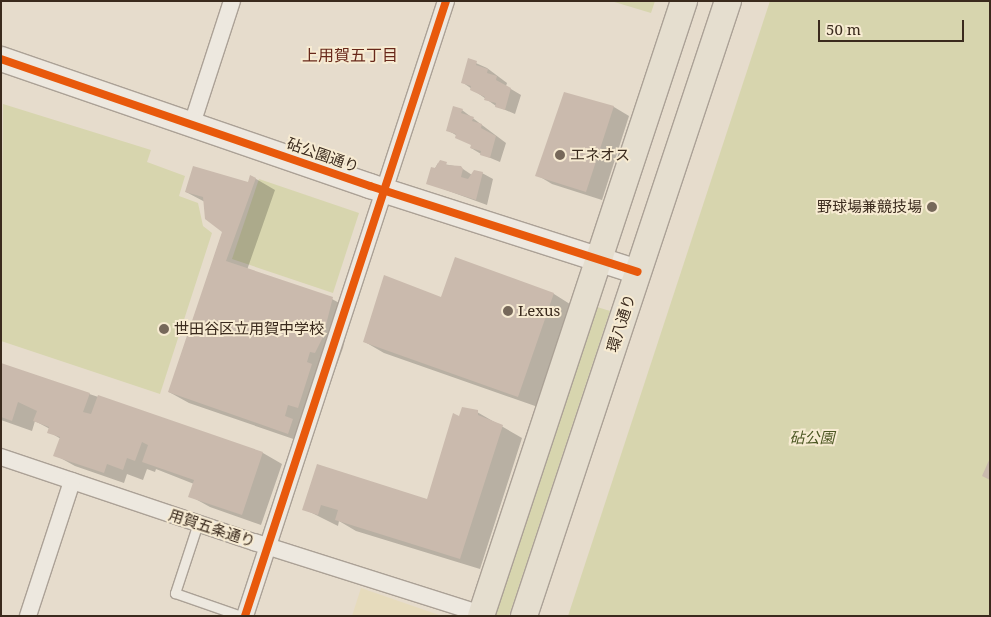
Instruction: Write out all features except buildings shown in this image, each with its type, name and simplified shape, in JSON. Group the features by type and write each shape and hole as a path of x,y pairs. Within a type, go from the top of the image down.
{"main road":[{"path":"481,615 684,1"},
{"name":"環八通り","path":"524,616 728,1"}],"street":[{"path":"192,124 232,1"},
{"path":"243,616 446,1"},
{"name":"砧公園通り","path":"1,60 385,190 638,272"},
{"name":"用賀五条通り","path":"1,456 72,482 481,615"},
{"path":"28,616 72,482"}],"lane":[{"path":"198,523 175,594 243,616"}],"shaded area":[{"path":"361,588 439,615 439,616 352,616"}],"green space":[{"path":"611,1 655,1 651,13"},
{"name":"砧公園","path":"770,1 990,1 990,616 568,616"},
{"path":"3,104 151,150 147,162 185,176 179,196 198,203 203,226 212,233 160,394 1,341"},
{"path":"259,179 359,213 333,293 232,259"},
{"path":"597,307 610,311 509,616 495,616"}],"cycle path":[{"path":"245,616 446,1"},
{"path":"1,59 370,186 638,272"}],"place":[{"name":"エネオス","path":"560,155"},
{"name":"野球場兼競技場","path":"932,207"},
{"name":"Lexus","path":"508,311"},
{"name":"世田谷区立用賀中学校","path":"164,329"}],"district":[{"name":"上用賀五丁目","path":"350,55"}]}
